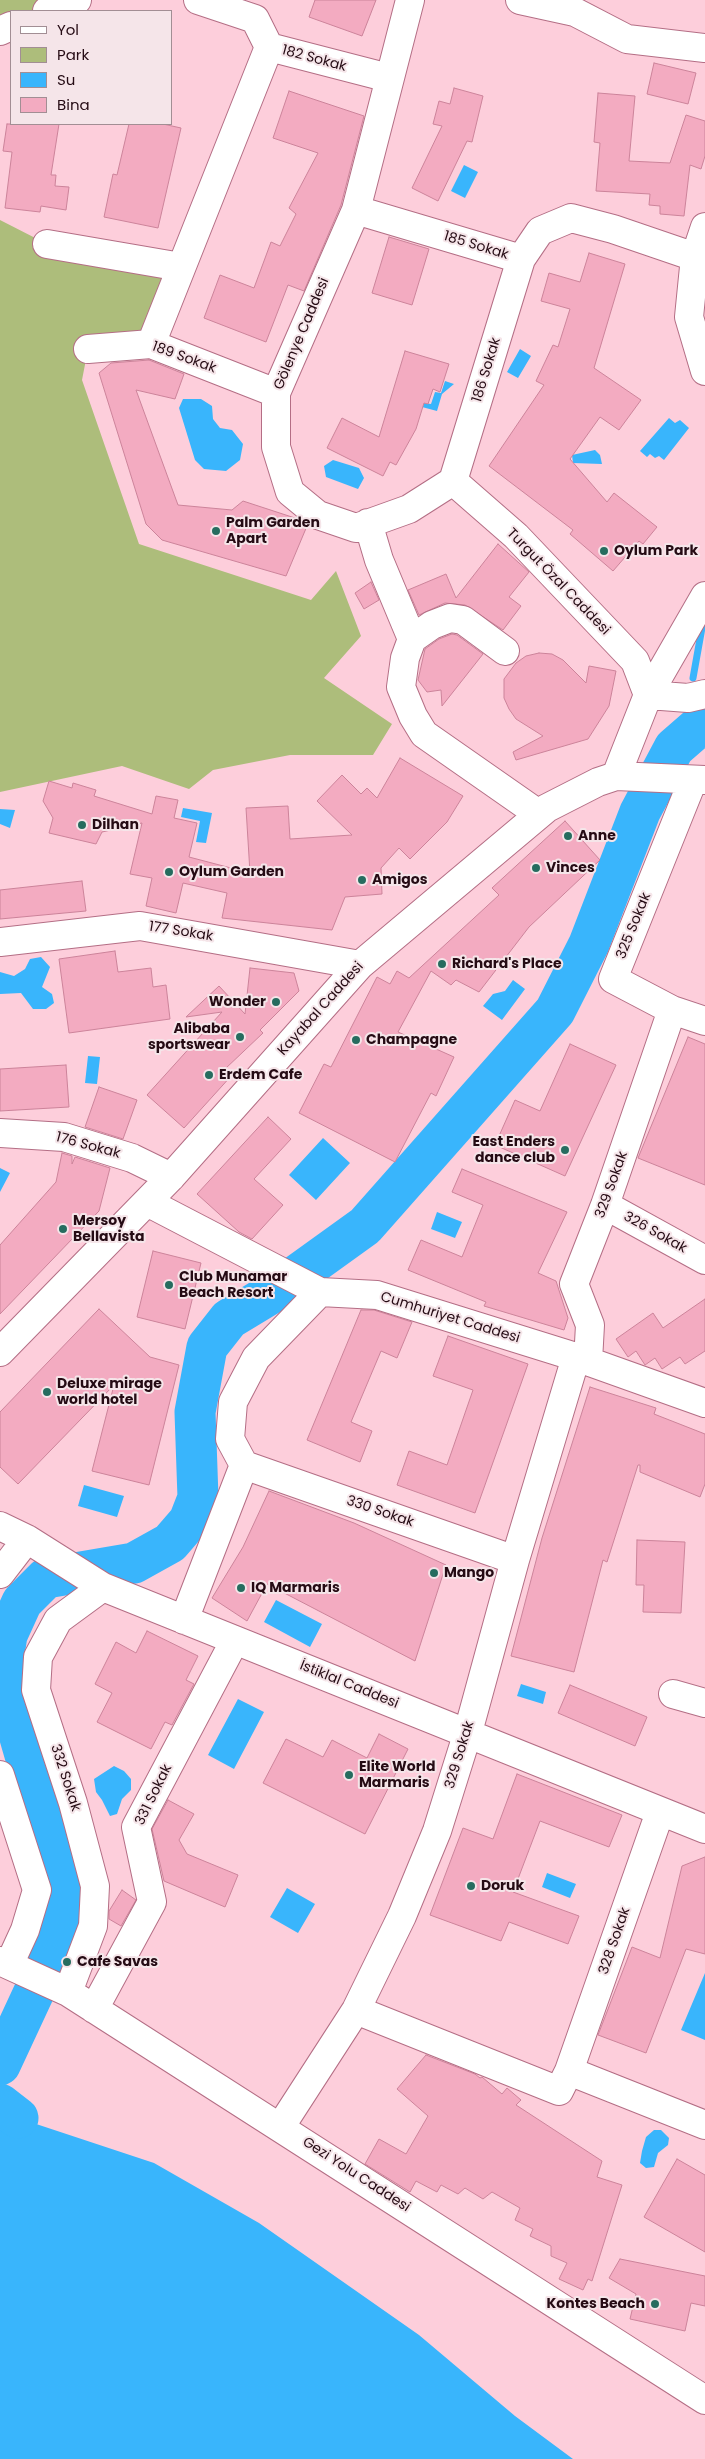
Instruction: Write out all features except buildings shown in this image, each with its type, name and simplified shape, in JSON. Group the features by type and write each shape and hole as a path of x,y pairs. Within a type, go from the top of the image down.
{"street":[{"path":"50,10 78,0"},
{"name":"182 Sokak","path":"198,0 255,19 269,47 389,78"},
{"name":"Gölenye Caddesi","path":"410,0 356,210 276,393 276,447 290,492 318,515 356,528 409,509 453,480"},
{"path":"520,0 575,12 627,40 705,48"},
{"path":"151,344 269,47"},
{"name":"185 Sokak","path":"356,210 521,259 540,231 571,218 613,229 695,257"},
{"path":"705,226 695,257 689,317 705,370"},
{"path":"47,244 181,267"},
{"name":"186 Sokak","path":"453,480 521,259"},
{"name":"189 Sokak","path":"88,349 151,344 276,393"},
{"name":"Turgut Özal Caddesi","path":"453,480 516,536 635,661 648,695"},
{"path":"368,523 382,569 412,639"},
{"path":"624,777 648,695 705,596"},
{"path":"505,651 463,620 450,618 432,625 412,639 406,658 401,687 413,716 424,734 530,808"},
{"path":"648,695 688,698 705,694"},
{"name":"Kayabal Caddesi","path":"0,1352 147,1202 360,965 547,808 598,782 624,777 699,780"},
{"name":"325 Sokak","path":"699,780 613,979 672,1010 705,1021"},
{"name":"177 Sokak","path":"0,942 140,926 360,965"},
{"name":"329 Sokak","path":"281,2126 356,2010 402,1916 437,1831 468,1732 515,1560 582,1359 590,1326 574,1284 605,1205 672,1010"},
{"name":"176 Sokak","path":"0,1133 64,1137 132,1158 171,1176"},
{"name":"Cumhuriyet Caddesi","path":"147,1202 320,1292 377,1294 582,1359 705,1404"},
{"name":"326 Sokak","path":"605,1205 705,1260"},
{"path":"184,1620 244,1465 230,1439 233,1402 256,1358 320,1292"},
{"name":"330 Sokak","path":"244,1465 515,1560"},
{"name":"İstiklal Caddesi","path":"0,1526 28,1539 103,1588 468,1732 705,1829"},
{"path":"0,1574 28,1539"},
{"name":"332 Sokak","path":"61,1990 93,1926 95,1886 73,1803 36,1690 38,1657 58,1620 103,1588"},
{"name":"331 Sokak","path":"94,2009 152,1902 136,1827 235,1640"},
{"path":"673,1694 705,1703"},
{"path":"0,1775 37,1890 10,1965"},
{"name":"328 Sokak","path":"356,2010 559,2091 569,2070 660,1812"},
{"name":"Gezi Yolu Caddesi","path":"10,1965 61,1990 94,2009 281,2126 704,2397"},
{"path":"569,2070 705,2125"}],"green space":[{"path":"0,0 77,0 50,10 10,10 10,26 0,31"},
{"path":"0,220 47,244 181,267 151,344 88,349 82,380 139,544 311,600 336,571 361,636 324,678 392,724 373,755 290,755 213,770 189,789 122,766 0,792"}],"water":[{"path":"464,165 478,172 465,198 451,191"},
{"path":"520,349 531,356 518,378 507,372"},
{"path":"445,381 454,384 442,394 437,411 422,407 423,403 431,404 435,392 441,393"},
{"path":"183,399 201,399 212,406 213,419 220,428 232,430 243,444 240,460 226,471 204,469 195,460 179,408"},
{"path":"669,418 675,423 680,420 689,428 664,460 659,456 655,458 650,454 647,457 640,451"},
{"path":"595,450 600,455 602,464 573,463 572,455"},
{"path":"333,460 359,468 364,478 358,489 326,477 324,466"},
{"path":"183,808 212,813 206,843 196,842 200,821 181,817"},
{"path":"0,809 15,810 10,828 0,824"},
{"path":"41,957 50,967 42,987 52,994 54,1003 46,1009 33,1009 21,993 0,994 0,972 14,976 25,969 30,959"},
{"path":"513,980 525,989 502,1020 483,1006 493,994 505,991"},
{"path":"88,1056 100,1057 97,1084 85,1083"},
{"path":"323,1138 350,1163 316,1200 289,1175"},
{"path":"0,1168 10,1173 0,1192"},
{"path":"437,1212 462,1222 455,1238 431,1229"},
{"path":"84,1485 124,1496 117,1517 78,1506"},
{"path":"276,1600 322,1624 310,1647 264,1622"},
{"path":"521,1684 546,1692 543,1704 517,1696"},
{"path":"238,1699 264,1712 234,1769 208,1755"},
{"path":"114,1766 124,1771 131,1779 131,1790 122,1799 117,1814 110,1816 96,1792 94,1779"},
{"path":"547,1873 576,1884 570,1898 542,1887"},
{"path":"287,1888 315,1904 298,1933 270,1917"},
{"path":"705,1973 705,2040 681,2030"},
{"path":"0,2116 18,2118 154,2163 259,2223 419,2335 515,2416 573,2459 0,2459"},
{"path":"654,2130 661,2130 669,2138 668,2145 658,2153 654,2167 646,2168 640,2163 642,2151 646,2137"}],"waterway":[{"path":"693,678 703,622"},
{"path":"683,740 687,717"},
{"path":"0,2065 54,1949 61,1922 61,1879 10,1703 4,1654 7,1635 22,1602 46,1578 134,1563 170,1543 189,1521 198,1498 195,1412 207,1347 229,1319 272,1293 365,1226 555,1011 589,944 640,812 674,748 697,728 705,725"},
{"path":"0,2104 18,2118"}],"place":[{"name":"Palm Garden Apart","path":"216,531"},
{"name":"Oylum Park","path":"604,551"},
{"name":"Dilhan","path":"82,825"},
{"name":"Anne","path":"568,836"},
{"name":"Vinces","path":"536,868"},
{"name":"Oylum Garden","path":"169,872"},
{"name":"Amigos","path":"362,880"},
{"name":"Richard's Place","path":"442,964"},
{"name":"Wonder","path":"276,1002"},
{"name":"Alibaba sportswear","path":"240,1037"},
{"name":"Champagne","path":"356,1040"},
{"name":"Erdem Cafe","path":"209,1075"},
{"name":"East Enders dance club","path":"565,1150"},
{"name":"Mersoy Bellavista","path":"63,1229"},
{"name":"Club Munamar Beach Resort","path":"169,1285"},
{"name":"Deluxe mirage world hotel","path":"47,1392"},
{"name":"Mango","path":"434,1573"},
{"name":"IQ Marmaris","path":"241,1588"},
{"name":"Elite World Marmaris","path":"349,1775"},
{"name":"Doruk","path":"471,1886"},
{"name":"Cafe Savas","path":"67,1962"},
{"name":"Kontes Beach","path":"655,2304"}]}
